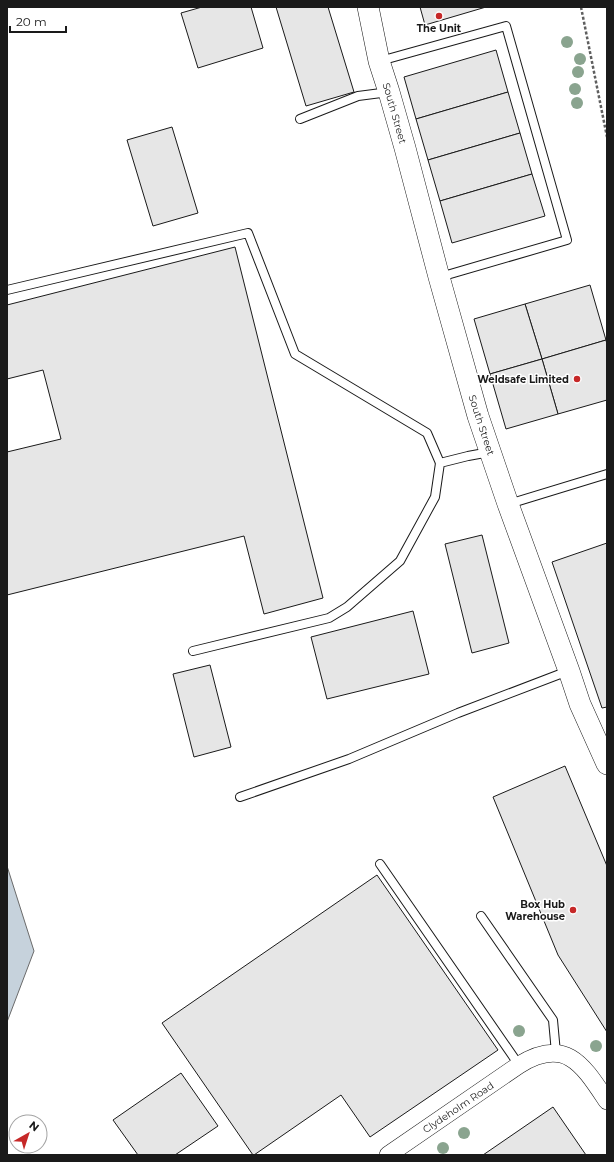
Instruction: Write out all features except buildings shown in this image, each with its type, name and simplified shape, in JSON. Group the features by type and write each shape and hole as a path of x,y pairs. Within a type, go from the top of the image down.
{"street":[{"name":"South Street","path":"368,7 379,61 405,148 439,278 478,416 580,704 607,764"},
{"path":"524,1062 536,1056 556,1053 566,1056 584,1069 607,1101"},
{"name":"Clydeholm Road","path":"388,1155 524,1062"}],"lane":[{"path":"379,61 506,26 567,240 439,278"},
{"path":"300,119 358,96 389,92"},
{"path":"7,290 248,234 295,354 427,433 440,463 435,497 400,561 347,607 329,618 194,651"},
{"path":"440,463 490,452"},
{"path":"508,504 607,474"},
{"path":"240,797 349,759 458,713 569,671"},
{"path":"380,864 524,1062"},
{"path":"481,916 553,1020 556,1053"}],"path":[{"path":"581,7 607,137"}],"shaded area":[{"path":"7,866 34,951 7,1022"}],"place":[{"name":"The Unit","path":"439,16"},
{"name":"Weldsafe Limited","path":"577,379"},
{"name":"Box Hub Warehouse","path":"573,910"}]}
